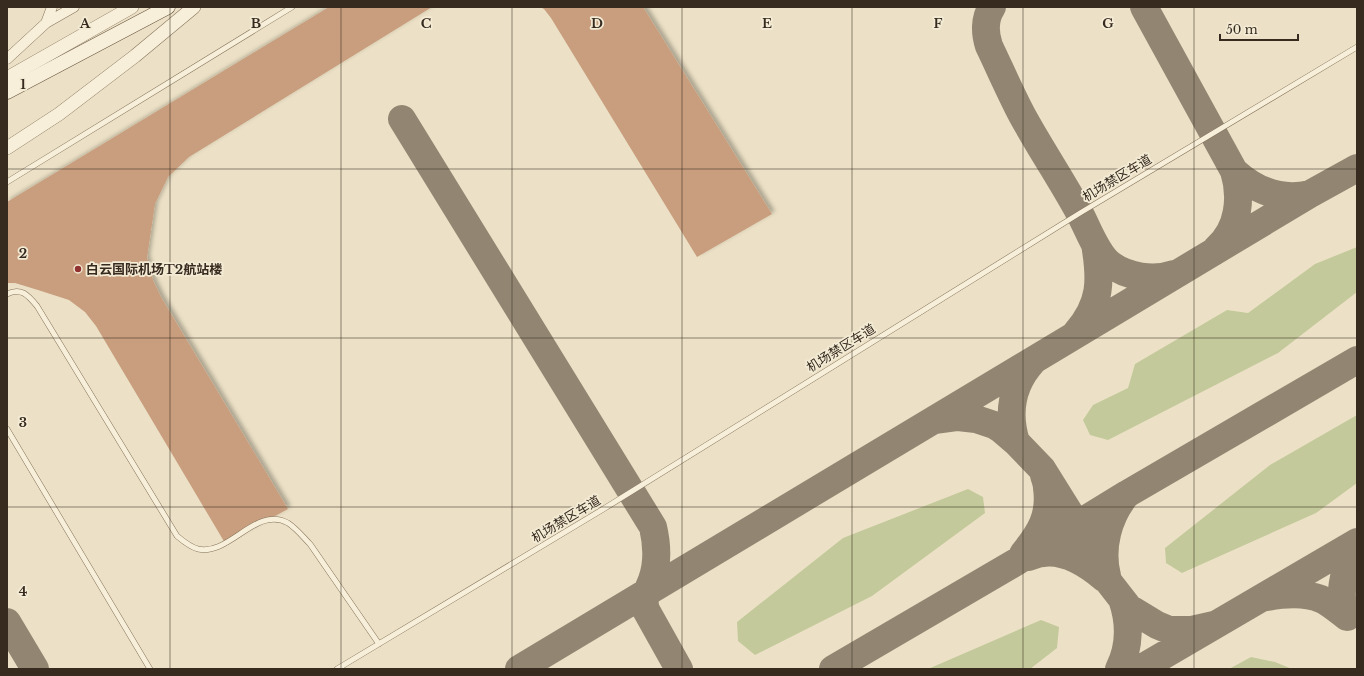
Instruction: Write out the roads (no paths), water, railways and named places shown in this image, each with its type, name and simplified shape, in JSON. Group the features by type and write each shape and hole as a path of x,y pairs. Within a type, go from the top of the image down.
{"main road":[{"path":"7,92 168,7"}],"street":[{"path":"46,23 52,7"},
{"path":"7,59 46,23 74,7"},
{"path":"7,78 132,7"},
{"path":"7,148 60,114 135,56 194,7"}],"lane":[{"path":"7,182 292,7"},
{"name":"机场禁区车道","path":"337,669 612,504 1080,213 1357,46"},
{"path":"7,294 12,291 21,291 29,296 177,536 186,544 196,549 208,550 219,546 262,521 274,519 287,523 299,532 310,544 379,644"},
{"path":"7,429 150,669"}],"place":[{"name":"白云国际机场T2航站楼","path":"78,269"}]}
